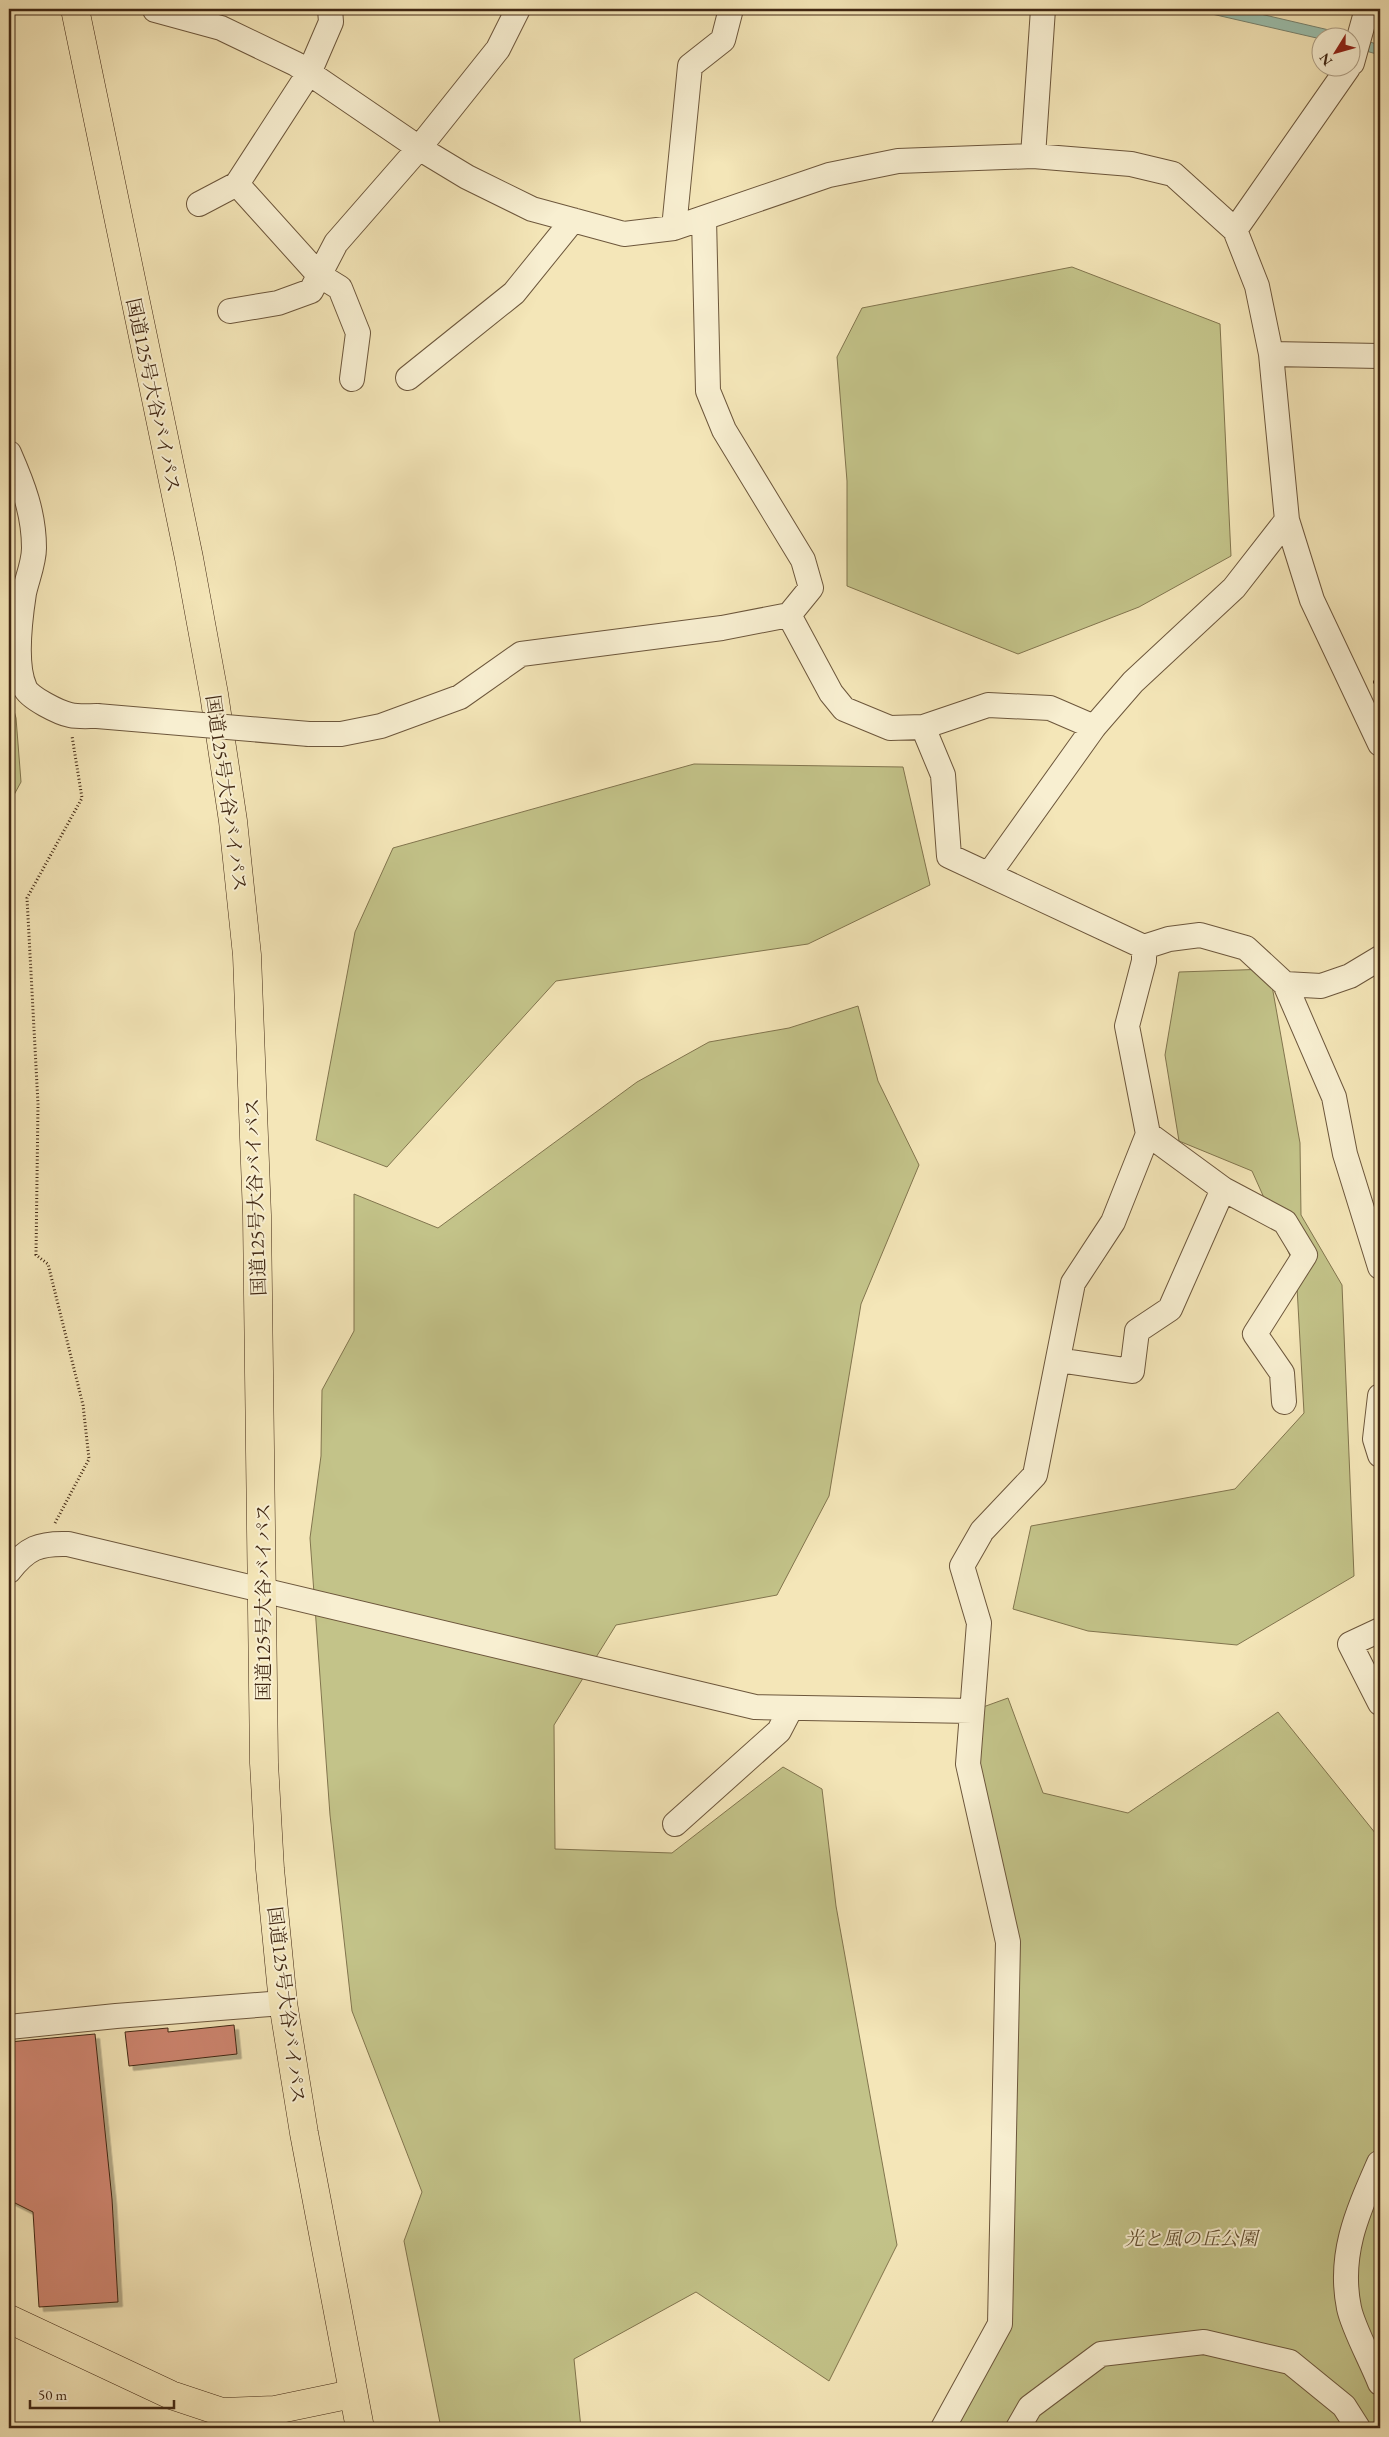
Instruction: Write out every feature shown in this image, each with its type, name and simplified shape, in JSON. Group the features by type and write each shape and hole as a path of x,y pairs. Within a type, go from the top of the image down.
{"highway":[{"name":"国道125号大谷バイパス","path":"75,9 189,558 214,694 233,820 247,955 257,1215 264,1762 270,1869 283,2003 304,2133 352,2394 360,2428"},
{"path":"9,2319 224,2420 352,2394"}],"street":[{"path":"199,204 237,184 309,73 331,22 330,9"},
{"path":"230,312 278,303 311,290 336,243 419,148 498,50 518,9"},
{"path":"674,228 690,66 723,40 731,9"},
{"path":"1033,156 1043,9"},
{"path":"155,10 221,28 296,64 419,148 467,177 532,209 624,234 674,228 829,175 898,161 1033,156 1131,164 1173,174 1235,230 1257,286 1271,354 1288,520 1312,600 1380,744"},
{"path":"1361,28 1365,15"},
{"path":"1235,230 1341,78"},
{"path":"237,184 319,275 340,288 358,333 352,379"},
{"path":"9,453 25,488 33,519 34,551 24,593 19,634 25,690 36,700 69,715 309,734 340,734 381,726 460,697 521,654 722,628 789,615 811,588 803,560 724,430 708,391 704,218"},
{"path":"408,378 514,293 573,220"},
{"path":"1271,354 1380,356"},
{"path":"989,874 1094,727 1133,682 1234,588 1288,520"},
{"path":"789,615 831,693 844,709 890,728 923,727 988,705 1050,708 1094,727"},
{"path":"923,727 943,776 949,856 1144,947 1169,939 1200,935 1246,948 1285,984 1334,1097 1345,1154 1380,1268"},
{"path":"943,2428 1000,2324 1008,1942 968,1764 979,1623 962,1566 982,1531 1035,1475 1073,1283 1113,1222 1148,1134 1127,1026 1144,961 1144,947"},
{"path":"1285,984 1321,986 1350,976 1380,958"},
{"path":"1148,1134 1223,1189 1285,1222 1306,1255 1255,1334 1282,1373 1284,1402"},
{"path":"1058,1360 1132,1371 1137,1331 1170,1309 1223,1189"},
{"path":"1380,1396 1374,1439 1380,1455"},
{"path":"9,1571 31,1548 44,1545 68,1544 755,1708 972,1711"},
{"path":"1380,1630 1350,1644 1380,1703"},
{"path":"674,1824 779,1731 791,1708"},
{"path":"9,2027 283,2003"},
{"path":"1379,2163 1359,2208 1345,2259 1349,2309 1380,2383"},
{"path":"1018,2428 1030,2407 1101,2354 1204,2342 1290,2362 1344,2406 1358,2428"}],"path":[{"path":"44,1545 89,1460 84,1405 48,1264 36,1255 38,1104 27,898 82,798 69,715"}],"green space":[{"path":"1072,267 1220,324 1231,556 1139,607 1018,654 847,586 847,481 837,357 862,308"},
{"path":"9,693 16,718 21,782 9,804"},
{"path":"694,764 903,767 930,885 808,944 556,981 387,1167 316,1140 355,932 393,848"},
{"path":"1269,969 1300,1143 1301,1215 1342,1285 1354,1576 1237,1645 1088,1631 1013,1609 1031,1526 1235,1489 1304,1413 1296,1269 1252,1171 1179,1141 1165,1055 1179,972"},
{"path":"858,1006 878,1081 919,1165 861,1304 829,1496 777,1595 616,1625 554,1725 555,1849 672,1853 783,1767 822,1789 836,1906 897,2245 829,2381 696,2292 574,2359 581,2428 441,2428 404,2241 422,2192 352,2011 330,1815 310,1538 321,1456 322,1390 354,1331 354,1194 438,1228 637,1082 709,1042 789,1028"},
{"name":"光と風の丘公園","path":"1008,1698 1043,1793 1128,1813 1278,1712 1380,1839 1380,2428 943,2428 1000,2324 1008,1942 968,1764 972,1711"}],"shaded area":[{"path":"1190,9 1239,9 1320,28 1312,28 1312,37"},
{"path":"1362,40 1380,45 1380,55 1362,50"}],"building":[{"path":"234,2025 237,2054 129,2066 125,2032 168,2028 168,2032"},
{"path":"95,2034 112,2199 118,2302 39,2307 33,2212 9,2200 9,2042"}]}
